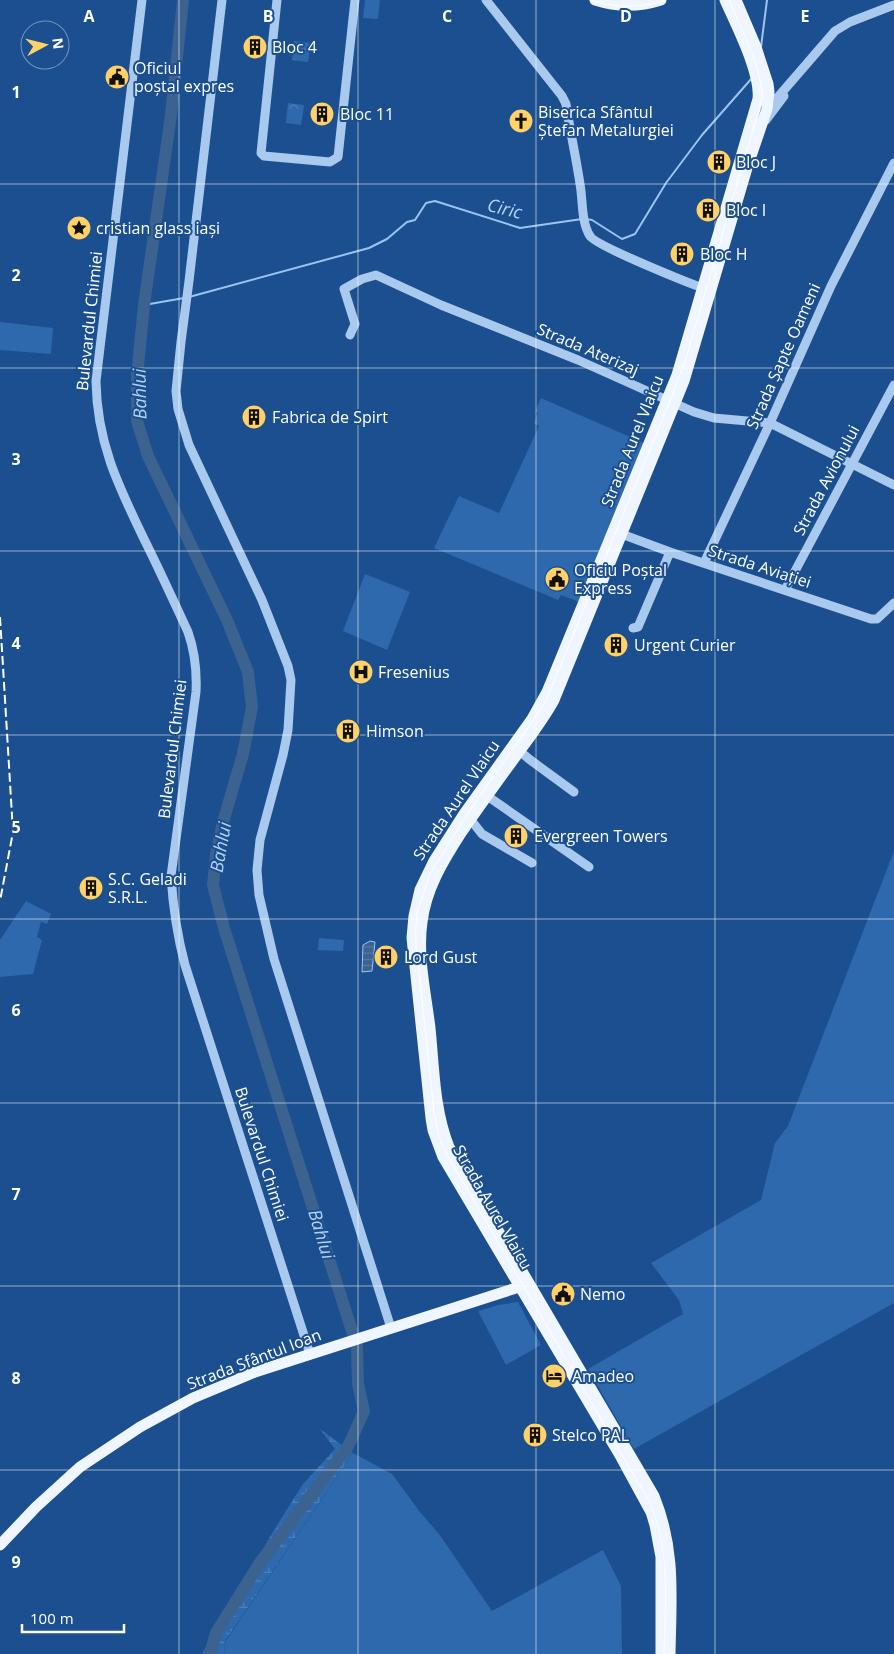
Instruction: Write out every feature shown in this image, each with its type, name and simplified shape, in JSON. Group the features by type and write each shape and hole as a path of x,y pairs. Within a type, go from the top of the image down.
{"main road":[{"path":"595,0 626,6 660,0"},
{"name":"Strada Aurel Vlaicu","path":"725,0 758,66"},
{"name":"Strada Aurel Vlaicu","path":"707,289 761,127 763,84 758,66 756,47 736,0"},
{"name":"Strada Aurel Vlaicu","path":"660,1654 661,1557 651,1512 449,1147 440,1116 422,957 422,925 425,903 436,875 471,820 502,763 542,719 554,700 617,533 671,402 691,360 707,289 763,99"},
{"name":"Strada Aurel Vlaicu","path":"484,794 451,833 426,875 420,890 414,916 412,948 433,1130 443,1157 524,1283 647,1482 659,1509 666,1532 671,1566 670,1654"},
{"name":"Strada Sfântul Ioan","path":"0,1545 36,1507 80,1467 140,1426 193,1398 310,1354 524,1283"}],"street":[{"name":"Bulevardul Chimiei","path":"142,0 96,382 96,407 101,434 119,486 193,646 196,692 172,876 172,904 176,934 310,1354"},
{"path":"222,0 176,391 178,409 189,445 234,538 278,637 288,666 291,680 288,730 257,854 259,895 274,959 391,1328"},
{"path":"277,0 261,154 264,156 330,162 338,157 355,0"},
{"path":"486,0 562,96 566,104 586,225 590,237 598,243 707,289"},
{"name":"Strada Aurel Vlaicu","path":"763,99 772,101 778,97 835,31 850,22 894,5"},
{"path":"763,84 775,91 787,86"},
{"name":"Strada Aurel Vlaicu","path":"761,127 784,97 787,86"},
{"name":"Strada Șapte Oameni","path":"704,563 770,423 831,286 894,162"},
{"name":"Strada Aterizaj","path":"350,335 356,324 344,289 362,279 376,275 442,305 578,360 671,402 714,418 770,423 893,484"},
{"name":"Strada Avionului","path":"785,590 894,385"},
{"name":"Strada Aviației","path":"617,533 871,619 877,619 894,603"},
{"path":"633,628 638,627 670,552"},
{"path":"516,748 574,792"},
{"path":"484,794 589,867"},
{"path":"471,820 482,834 532,863"}],"green space":[{"path":"365,0 380,0 378,19 363,18"},
{"path":"294,41 311,43 308,62 292,60"},
{"path":"288,103 304,105 301,125 286,123"},
{"path":"0,322 53,328 51,354 0,350"},
{"path":"541,398 646,444 579,602 561,595 558,600 434,548 459,496 499,513 539,426 534,423 538,413 535,412"},
{"path":"365,574 410,592 387,650 343,631"},
{"path":"894,851 894,1303 634,1449 588,1369 683,1314 679,1300 651,1263 761,1200 775,1143 788,1126"},
{"path":"26,901 51,914 47,924 41,922 37,937 42,940 33,974 0,977 0,940"},
{"path":"319,938 344,940 343,951 318,950"},
{"path":"518,1302 541,1345 506,1365 478,1311"},
{"path":"320,1429 353,1453 225,1641 224,1654 202,1654 303,1484 335,1449"},
{"path":"353,1453 392,1474 439,1534 492,1611 603,1550 621,1586 622,1654 224,1654 225,1642"}],"shaded area":[{"path":"370,941 375,942 372,971 362,972 363,945"}],"waterway":[{"name":"Bahlui","path":"183,0 171,115 144,305 137,376 137,421 148,456 227,620 248,672 252,707 243,754 223,822 216,854 213,885 224,928 357,1347 358,1384 364,1411 347,1448 259,1564 216,1633 210,1654"},
{"name":"Ciric","path":"761,47 767,0"},
{"name":"Ciric","path":"586,219 592,220 622,239 635,234 666,183 702,135 752,78"},
{"name":"Ciric","path":"189,297 369,248 387,239 407,222 415,220 426,203 435,201 520,228 582,219"},
{"name":"Ciric","path":"144,305 184,298"}],"tram line":[{"path":"590,0 618,6 646,5 665,0"},
{"path":"664,1654 666,1596 664,1558 657,1521 650,1503 449,1158 439,1137 434,1112 415,934 417,913 430,874 466,816 545,703 686,358 762,99 759,75 755,62 729,0"}],"railway":[{"path":"0,617 13,832 0,901"}],"place":[{"name":"Bloc 4","path":"255,47"},
{"name":"Oficiul poștal expres","path":"117,77"},
{"name":"Bloc 11","path":"322,114"},
{"name":"Biserica Sfântul Ștefan Metalurgiei","path":"521,121"},
{"name":"Bloc J","path":"719,162"},
{"name":"Bloc I","path":"708,210"},
{"name":"cristian glass iași","path":"79,228"},
{"name":"Bloc H","path":"682,254"},
{"name":"Fabrica de Spirt","path":"254,417"},
{"name":"Oficiu Poștal Express","path":"557,579"},
{"name":"Urgent Curier","path":"616,645"},
{"name":"Fresenius","path":"361,672"},
{"name":"Himson","path":"348,731"},
{"name":"Evergreen Towers","path":"516,836"},
{"name":"S.C. Geladi S.R.L.","path":"91,888"},
{"name":"Lord Gust","path":"386,957"},
{"name":"Nemo","path":"563,1294"},
{"name":"Amadeo","path":"554,1376"},
{"name":"Stelco PAL","path":"535,1435"}]}
